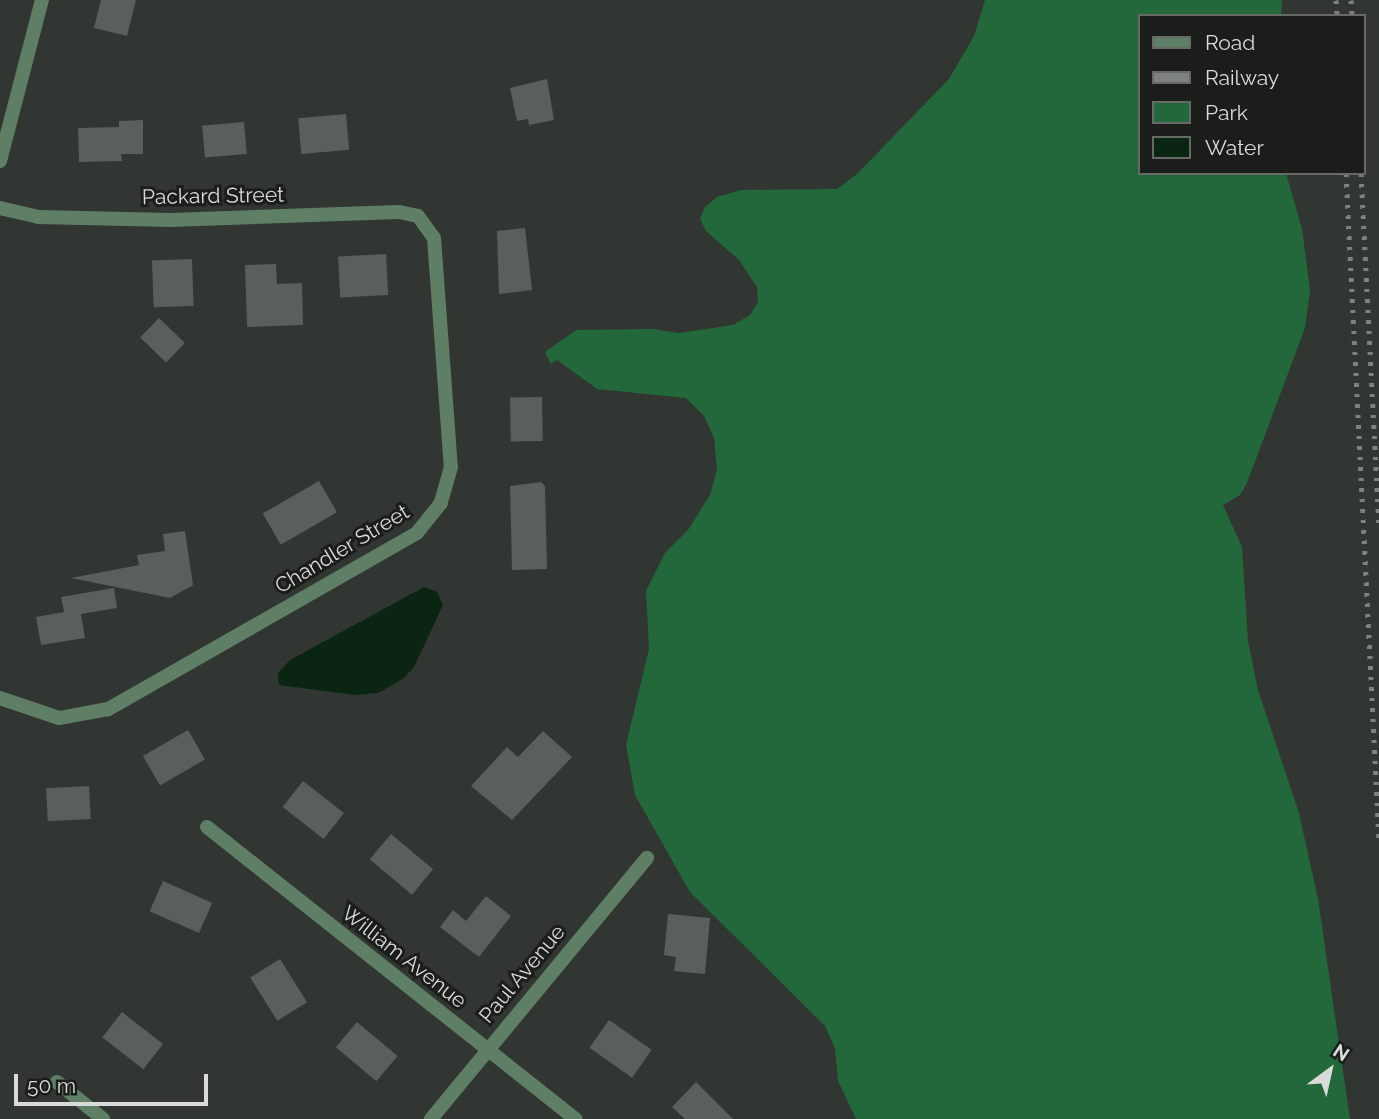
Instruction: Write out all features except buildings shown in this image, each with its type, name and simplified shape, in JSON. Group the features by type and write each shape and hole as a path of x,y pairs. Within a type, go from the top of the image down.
{"street":[{"path":"0,161 42,0"},
{"name":"Packard Street","path":"0,208 38,217 170,220 399,212 426,222"},
{"name":"Chandler Street","path":"0,698 58,718 108,709 405,541 428,522 447,490 451,467 434,238 426,222"},
{"name":"William Avenue","path":"207,827 576,1119"},
{"name":"Paul Avenue","path":"431,1119 647,858"},
{"path":"57,1082 103,1119"}],"green space":[{"path":"985,0 1282,0 1281,14 1138,14 1138,175 1287,175 1302,229 1310,290 1305,328 1247,483 1240,495 1223,505 1242,547 1248,641 1258,690 1299,813 1318,899 1350,1119 856,1119 838,1081 835,1048 825,1026 690,892 635,795 626,745 649,649 646,591 665,553 688,530 710,495 717,469 714,438 704,416 686,398 597,389 557,360 551,364 545,352 576,330 652,329 679,333 733,325 750,315 758,302 757,287 739,260 706,231 700,219 705,207 717,197 741,190 837,189 857,174 949,79 974,36"}],"water":[{"path":"424,587 437,592 443,605 414,667 404,678 378,693 355,695 279,685 278,673 290,660"}],"railway":[{"path":"1336,0 1337,14"},
{"path":"1351,0 1352,14"},
{"path":"1346,175 1379,840"},
{"path":"1361,175 1379,528"}]}
